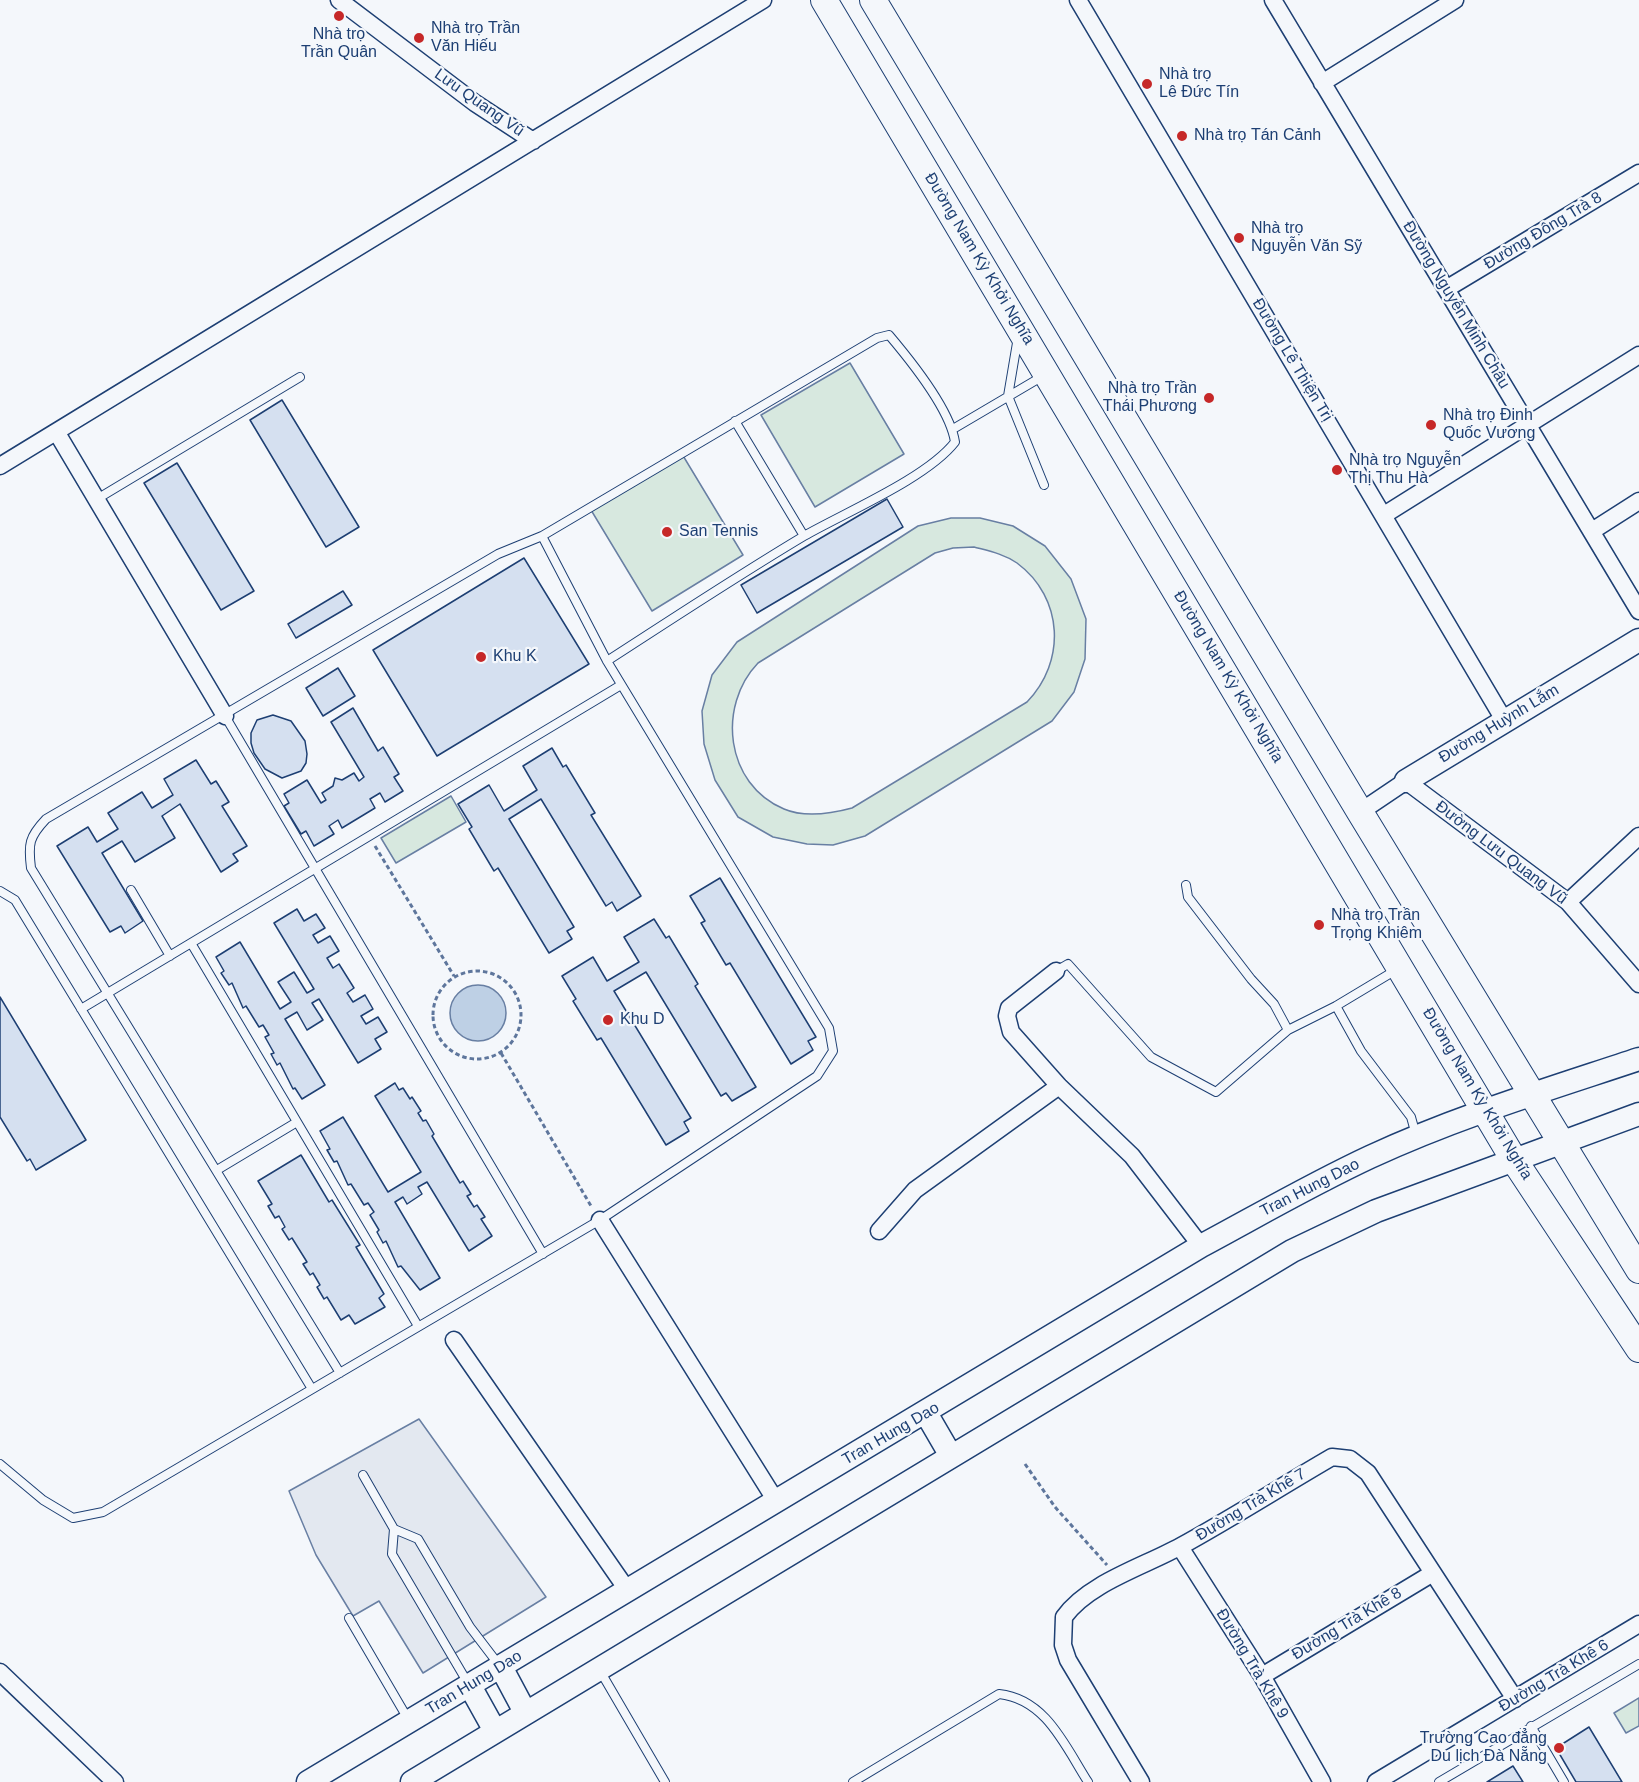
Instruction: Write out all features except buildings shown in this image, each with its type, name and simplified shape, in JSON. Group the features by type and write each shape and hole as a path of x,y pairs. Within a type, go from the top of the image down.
{"main road":[{"name":"Đường Nam Kỳ Khởi Nghĩa","path":"824,0 1487,1111 1514,1160 1639,1349"},
{"path":"873,0 1360,812 1639,1270"},
{"name":"Đường Huỳnh Lắm","path":"1406,781 1639,640"},
{"name":"Tran Hung Dao","path":"308,1782 1201,1246 1300,1191 1371,1156 1417,1138 1487,1111 1639,1059"},
{"path":"426,1778 525,1712 1292,1251 1376,1211 1639,1114"},
{"path":"926,1413 951,1455"},
{"path":"501,1667 525,1712"},
{"path":"470,1686 495,1731"}],"street":[{"name":"Lưu Quang Vũ","path":"339,0 475,103 533,141"},
{"path":"0,466 763,0"},
{"name":"Đường Lê Thiện Trị","path":"1078,0 1504,720"},
{"name":"Đường Nguyễn Minh Châu","path":"1273,0 1639,610"},
{"path":"1322,83 1455,0"},
{"name":"Đường Đông Trà 8","path":"1446,289 1639,173"},
{"path":"1384,514 1639,355"},
{"path":"57,433 225,716"},
{"path":"1592,531 1639,501"},
{"name":"Đường Huỳnh Lắm","path":"1360,812 1406,781"},
{"name":"Đường Lưu Quang Vũ","path":"1406,781 1568,902 1639,984"},
{"path":"1568,902 1639,836"},
{"path":"1056,971 1015,1001 1007,1016 1011,1032 1059,1086 1132,1156 1201,1246"},
{"path":"879,1231 915,1190 1059,1086"},
{"path":"600,1220 776,1501"},
{"path":"454,1340 628,1591"},
{"name":"Đường Trà Khê 7","path":"1141,1782 1075,1672 1063,1645 1064,1617 1071,1607 1117,1578 1180,1547 1332,1457 1350,1459 1368,1473 1515,1699"},
{"name":"Đường Trà Khê 9","path":"1180,1547 1262,1676 1322,1782"},
{"name":"Đường Trà Khê 8","path":"1262,1676 1433,1573"},
{"name":"Đường Trà Khê 6","path":"1376,1782 1639,1624"},
{"path":"0,1672 115,1782"}],"lane":[{"path":"1020,328 1008,396 1044,485"},
{"path":"340,1373 109,992 31,868 29,851 32,834 46,819 498,554 542,536 843,357 877,338 889,335 914,365 953,429 955,442 946,453 883,494 804,536 607,661"},
{"path":"953,429 1047,373"},
{"path":"97,499 300,377"},
{"path":"735,421 804,536"},
{"path":"0,1464 43,1500 73,1518 103,1512 600,1220 817,1076 833,1051 829,1028 607,661 542,536"},
{"path":"81,1009 621,685"},
{"path":"225,716 543,1254"},
{"path":"1186,885 1188,897 1251,979 1274,1004 1288,1030"},
{"path":"131,890 170,956"},
{"path":"0,891 15,900 312,1389"},
{"path":"191,943 418,1326"},
{"path":"1056,971 1068,964 1150,1057 1216,1092 1288,1030 1336,1006 1401,967"},
{"path":"1336,1006 1361,1051 1411,1117 1417,1138"},
{"path":"217,1170 297,1122"},
{"path":"363,1475 394,1529 392,1554 470,1686"},
{"path":"394,1529 418,1539 470,1627 501,1667"},
{"path":"349,1618 410,1722"},
{"path":"1439,1782 1639,1664"},
{"path":"599,1668 665,1782"},
{"path":"853,1782 999,1694 1015,1695 1047,1717 1088,1782"},
{"path":"1531,1726 1564,1782"}],"path":[{"path":"369,836 454,976"},
{"path":"467,971 487,972 506,981 515,992 520,1005 520,1025 511,1044 501,1053 488,1058 467,1058 448,1049 439,1038 433,1025 432,1011 443,985 454,976 467,971"},
{"path":"501,1053 600,1220"},
{"path":"1025,1464 1055,1507 1117,1578"}],"shaded area":[{"path":"850,363 904,454 815,507 761,415"},
{"name":"San Tennis","path":"682,454 743,555 652,611 591,510"},
{"path":"951,518 980,518 1013,526 1045,546 1071,579 1086,619 1085,659 1074,692 1052,721 865,836 833,845 807,844 773,837 738,817 715,780 704,744 702,711 712,675 737,642 918,526","holes":["974,547 1002,555 1017,563 1033,577 1044,594 1051,612 1054,631 1053,650 1040,686 1027,702 852,808 826,813 800,813 784,809 764,797 749,782 739,763 734,743 733,722 736,700 745,681 758,663 935,553 953,548"]},
{"path":"451,796 466,822 396,863 381,838"},
{"path":"419,1419 546,1597 423,1673 379,1601 353,1616 316,1555 289,1491"},
{"path":"1639,1698 1639,1726 1626,1733 1614,1713"}],"water":[{"path":"478,985 489,987 498,993 504,1002 506,1013 504,1024 498,1033 489,1039 478,1041 467,1039 458,1033 452,1024 450,1013 452,1002 458,993 467,987"}],"place":[{"name":"Nhà trọ Trần Quân","path":"339,16"},
{"name":"Nhà trọ Trần Văn Hiếu","path":"419,38"},
{"name":"Nhà trọ Lê Đức Tín","path":"1147,84"},
{"name":"Nhà trọ Tán Cảnh","path":"1182,136"},
{"name":"Nhà trọ Nguyễn Văn Sỹ","path":"1239,238"},
{"name":"Nhà trọ Trần Thái Phương","path":"1209,398"},
{"name":"Nhà trọ Đinh Quốc Vương","path":"1431,425"},
{"name":"Nhà trọ Nguyễn Thị Thu Hà","path":"1337,470"},
{"name":"San Tennis","path":"667,532"},
{"name":"Khu K","path":"481,657"},
{"name":"Nhà trọ Trần Trọng Khiêm","path":"1319,925"},
{"name":"Khu D","path":"608,1020"},
{"name":"Trường Cao đẳng Du lịch Đà Nẵng","path":"1559,1748"}]}
